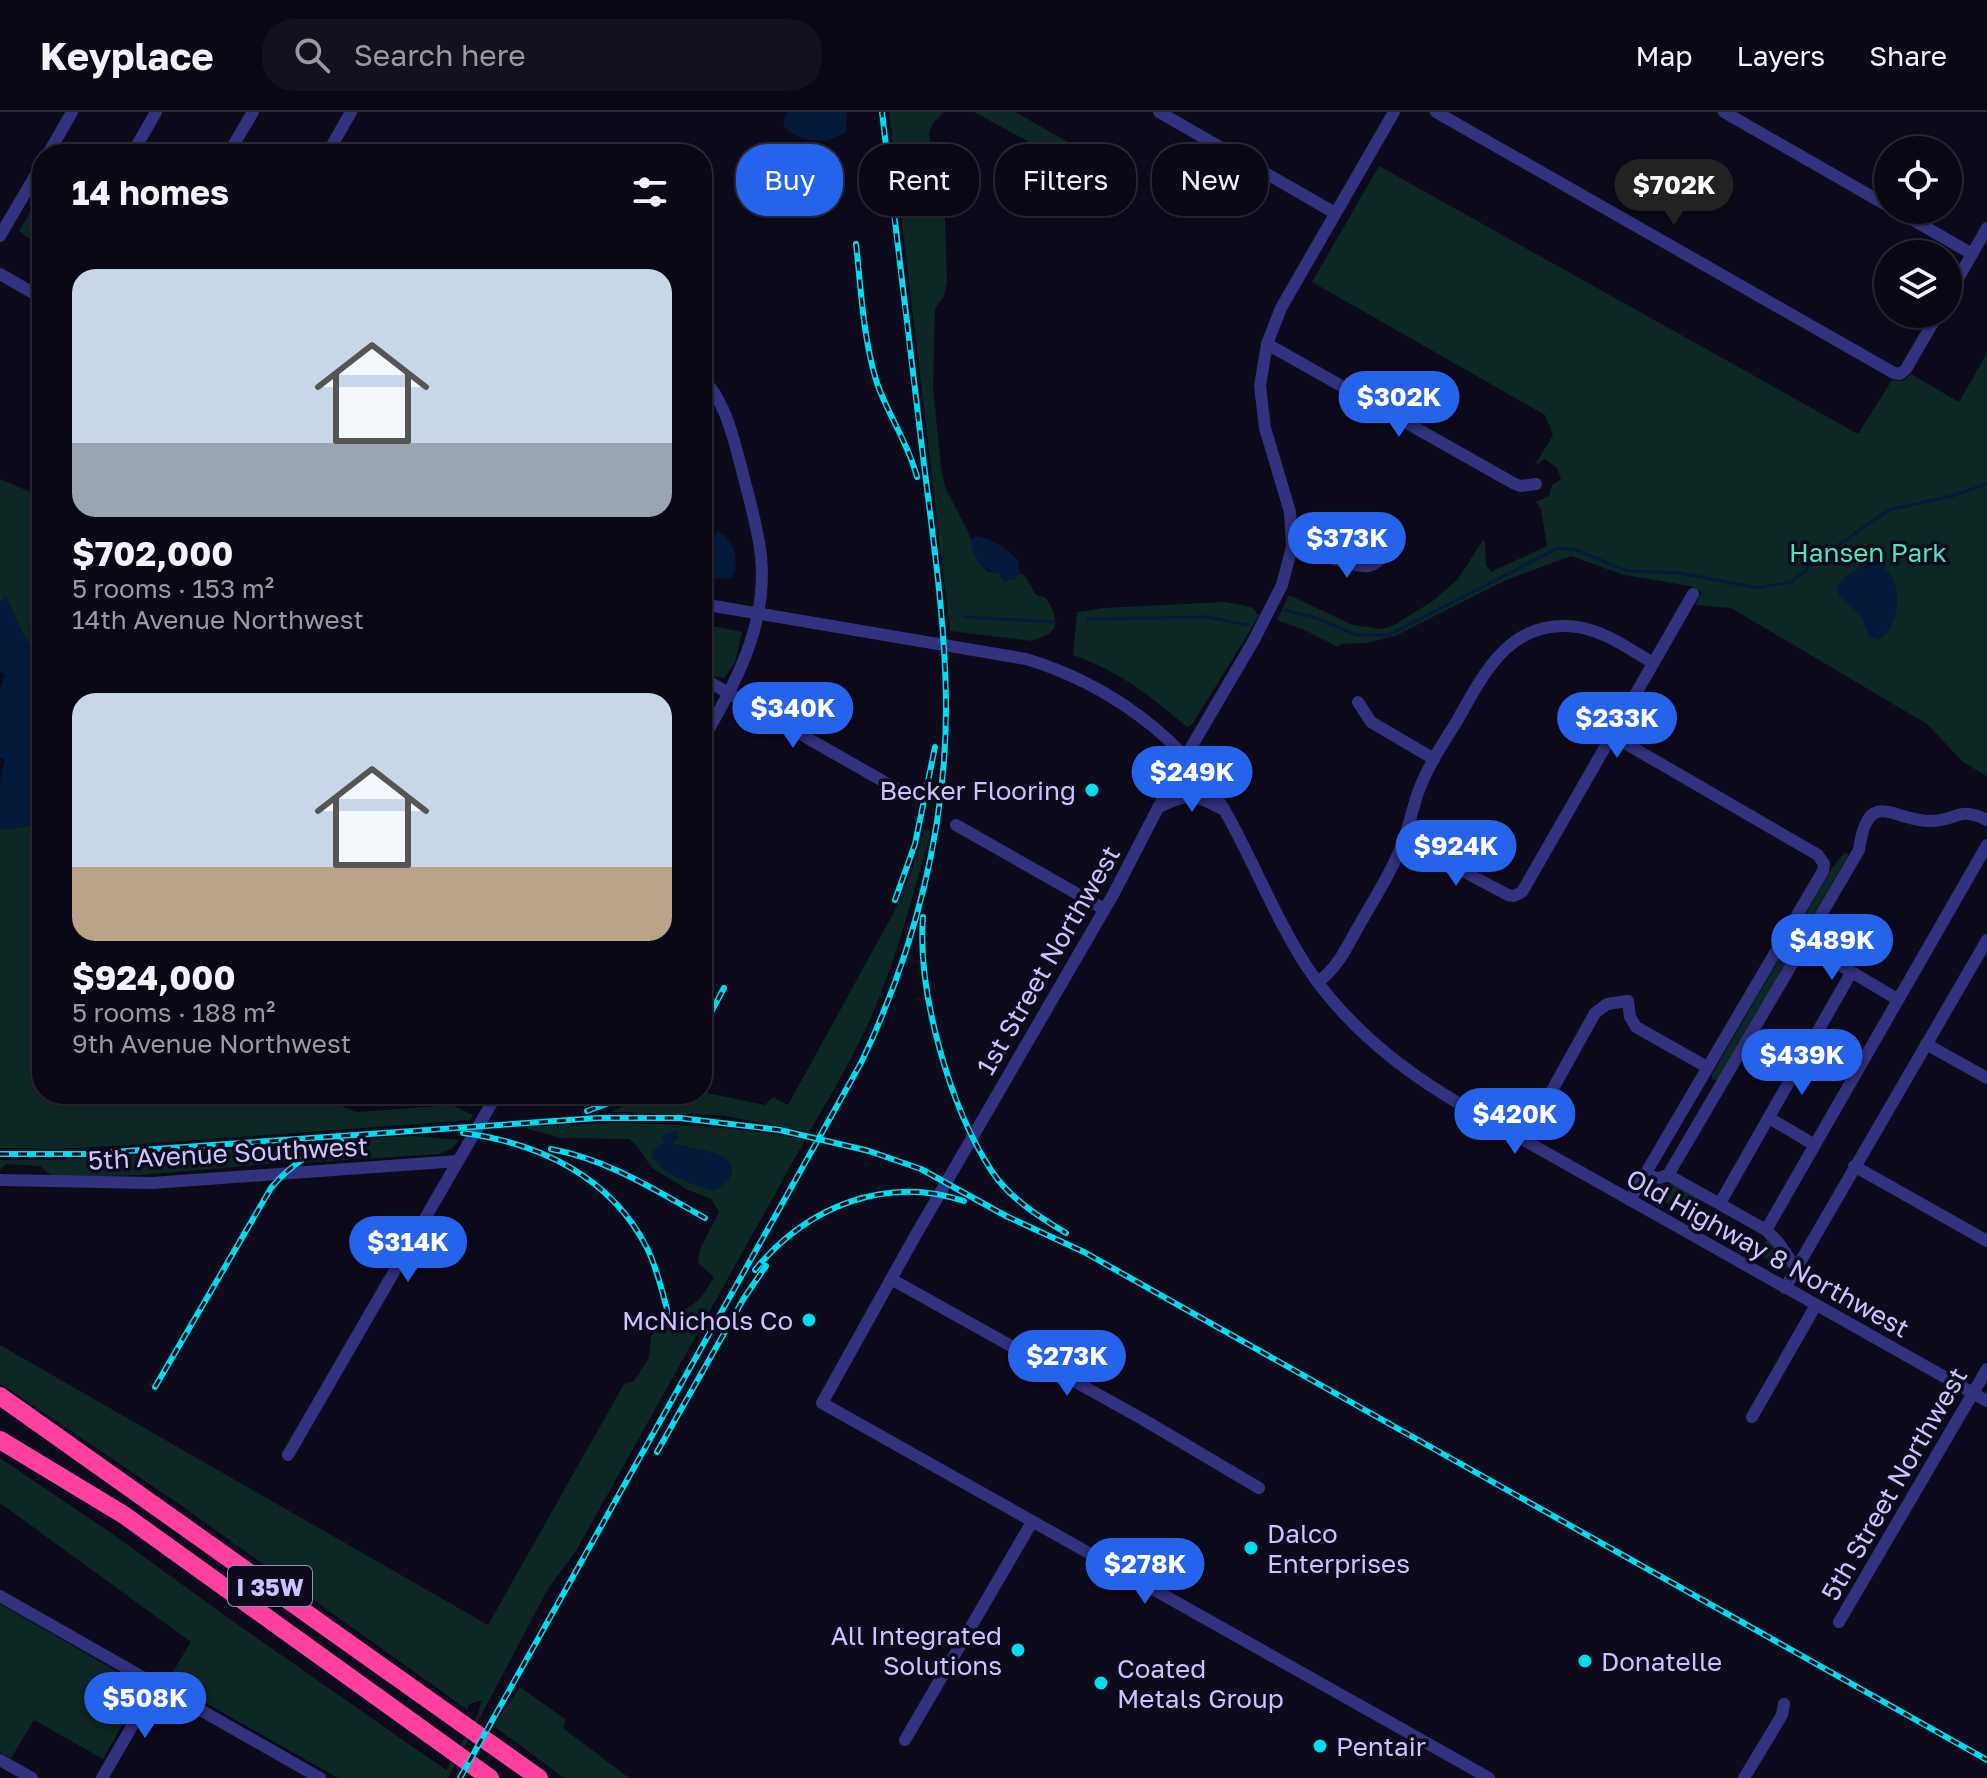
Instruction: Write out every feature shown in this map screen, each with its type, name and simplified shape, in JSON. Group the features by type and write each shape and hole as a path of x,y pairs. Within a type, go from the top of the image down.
{"highway":[{"name":"I 35W","path":"0,1396 539,1778"},
{"name":"I 35W","path":"0,1440 124,1515 490,1778"}],"street":[{"path":"54,144 72,112"},
{"path":"138,144 156,112"},
{"path":"234,144 253,112"},
{"path":"333,144 351,112"},
{"path":"1159,112 1335,213"},
{"name":"1st Street Northwest","path":"1032,1522 822,1403 1273,606 1292,547 1286,492 1270,447 1261,407 1261,365 1281,308 1394,112"},
{"path":"1436,112 1900,374 1930,328"},
{"path":"1724,112 1874,198"},
{"path":"0,236 32,181"},
{"path":"1920,224 1972,254"},
{"path":"1962,272 1987,228"},
{"path":"0,274 32,292"},
{"path":"1267,344 1513,483 1520,486 1536,484"},
{"path":"712,389 727,414 756,529 762,566 757,614 748,653 712,724"},
{"path":"1292,547 1364,566 1374,564 1389,551"},
{"path":"1399,854 1461,870 1505,894 1514,896 1524,888 1693,594"},
{"name":"Old Highway 8 Northwest","path":"712,606 1026,659 1086,682 1132,711 1186,756 1224,810 1284,926 1318,982 1364,1035 1412,1074 1987,1401"},
{"path":"1318,982 1335,966 1399,854 1419,790 1434,759 1494,659 1510,645 1534,632 1560,626 1591,630 1653,663"},
{"path":"712,683 902,792"},
{"path":"1358,702 1371,722 1434,759"},
{"path":"1611,735 1818,855 1824,864 1823,871 1630,1200"},
{"path":"1159,807 1188,795 1224,810"},
{"path":"1645,1175 1659,1178 1668,1175 1859,850 1862,833 1872,815 1893,811 1908,818 1930,822 1959,813 1970,813 1987,820"},
{"path":"956,825 1104,909"},
{"path":"1766,1230 1987,845"},
{"path":"1786,933 1897,999"},
{"path":"1785,1288 1987,940"},
{"path":"1720,1203 1851,973"},
{"path":"1545,1103 1595,1013 1601,1006 1614,1003 1628,1001 1630,1017 1636,1027 1707,1067"},
{"path":"1926,1044 1987,1078"},
{"path":"1700,1080 1718,1090"},
{"path":"288,1455 491,1104"},
{"path":"1769,1118 1813,1144"},
{"name":"5th Avenue Southwest","path":"0,1180 152,1183 458,1161"},
{"path":"1854,1166 1987,1241"},
{"path":"1668,1175 1766,1230 1796,1268"},
{"path":"891,1279 1259,1488"},
{"path":"1752,1417 1816,1305"},
{"name":"5th Street Northwest","path":"1839,1622 1987,1369"},
{"path":"905,1740 1032,1522 1489,1778"},
{"path":"0,1596 320,1778"},
{"path":"102,1778 156,1685"},
{"path":"1744,1778 1782,1715 1784,1704"},
{"path":"0,1760 32,1778"}],"green space":[{"path":"889,112 944,112 933,123 929,133 931,144 893,144"},
{"path":"974,112 1015,112 1071,144 1033,144"},
{"name":"Hansen Park","path":"1379,166 1858,434 1892,380 1903,381 1911,374 1959,402 1987,353 1987,776 1963,762 1927,724 1731,608 1695,605 1702,592 1690,586 1624,575 1571,556 1504,581 1395,636 1367,643 1340,644 1338,647 1277,620 1289,595 1353,625 1383,629 1433,601 1458,579 1483,540 1486,565 1491,572 1547,546 1541,509 1536,502 1549,496 1552,485 1561,479 1557,468 1545,459 1535,465 1553,435 1545,415 1312,282"},
{"path":"32,209 32,241 19,231"},
{"path":"901,216 945,216 947,282 944,296 935,308 933,388 945,487 969,534 977,560 987,571 1001,577 1015,579 1020,573 1026,577 1036,595 1046,598 1054,615 1055,627 1049,634 1032,641 950,631"},
{"path":"0,479 32,493 32,643 27,642 5,597 0,603"},
{"path":"1225,602 1252,607 1259,616 1193,723 1187,727 1120,677 1073,655 1077,612"},
{"path":"712,626 742,632 735,662 724,678 712,675"},
{"path":"32,825 32,1104 336,1104 357,1112 452,1105 473,1115 470,1120 130,1145 0,1148 0,830"},
{"path":"925,829 930,831 929,839 882,992 850,1059 809,1132 720,1115 611,1112 627,1104 712,1104 712,1094 765,1105 773,1097 788,1105 893,914 910,876"},
{"path":"1844,853 1849,854 1804,931 1800,932 1797,928"},
{"path":"1789,942 1795,947 1718,1080 1713,1080 1711,1076"},
{"path":"662,1124 734,1129 805,1140 576,1551 549,1587 448,1778 338,1778 167,1681 191,1642 0,1503 0,1458 446,1770 477,1716 482,1700 468,1705 468,1710 179,1504 0,1383 0,1345 488,1625 624,1384 634,1381 649,1358 651,1336 663,1314 671,1317 692,1305 714,1277 698,1263 700,1249 719,1212 711,1199 688,1190 652,1168 629,1139 560,1138 521,1127","holes":["675,1131 678,1138 673,1140 674,1144 710,1152 732,1172 724,1184 677,1174 652,1156 660,1145 666,1144 663,1137"]},
{"path":"413,1136 459,1140 451,1149 439,1154 299,1163 354,1142"},
{"path":"320,1142 290,1162 140,1175 53,1177 40,1166 6,1164 0,1170 0,1160 103,1159"},
{"path":"1649,1184 1677,1184 1701,1199 1696,1209 1762,1246 1771,1238 1786,1270 1644,1191"},
{"path":"0,1604 141,1685 142,1690 103,1759 34,1720 11,1758 0,1752"},
{"path":"520,1687 566,1720 563,1728 629,1778 564,1778 494,1726"}],"water":[{"path":"787,112 847,112 846,132 821,141 805,139 783,125"},
{"path":"717,531 732,545 736,566 731,579 712,576 712,542"},
{"path":"977,536 994,542 1018,560 1020,573 1015,579 1003,582 1000,574 979,563 971,539"},
{"path":"1876,562 1892,577 1897,600 1893,624 1878,640 1869,636 1861,616 1839,595 1837,588 1854,571"},
{"path":"6,596 27,642 32,643 32,825 0,830 0,781 5,760 0,757 0,691 5,674 0,672 0,603"},
{"path":"675,1130 679,1134 673,1140 674,1144 711,1152 728,1160 732,1166 731,1174 724,1185 713,1191 677,1177 662,1167 652,1153 660,1145 666,1144 662,1139 664,1135"}],"waterway":[{"path":"1285,610 1316,618 1356,635 1389,635 1558,548 1576,550 1627,571 1680,573 1758,588 1791,582 1889,510 1952,496 1987,484"},
{"path":"964,617 1056,622"},
{"path":"1087,619 1208,617 1248,625"}],"railway":[{"path":"460,1778 861,1063 897,976 924,886 941,794 945,748 945,669 937,574 882,112"},
{"path":"856,244 868,347 876,380 917,477"},
{"path":"895,900 915,844 935,747"},
{"path":"923,917 925,979 931,1013 939,1048 962,1114 998,1180 1025,1206 1066,1233"},
{"path":"712,1010 724,988"},
{"path":"587,1111 606,1104"},
{"path":"0,1154 84,1154 598,1118 680,1118 780,1130 869,1151 921,1169 1006,1216 1084,1252 1987,1760"},
{"path":"463,1133 519,1145 546,1155 593,1183 614,1201 647,1248 668,1313"},
{"path":"155,1387 271,1188 303,1159 341,1141"},
{"path":"551,1149 612,1168 705,1218"},
{"path":"755,1270 798,1229 849,1202 905,1192 964,1201"},
{"path":"657,1452 744,1298 766,1266"}],"place":[{"name":"Becker Flooring","path":"1092,790"},
{"name":"McNichols Co","path":"809,1320"},
{"name":"Dalco Enterprises","path":"1251,1548"},
{"name":"All Integrated Solutions","path":"1018,1650"},
{"name":"Donatelle","path":"1585,1661"},
{"name":"Coated Metals Group","path":"1101,1683"},
{"name":"Pentair","path":"1320,1746"}]}
